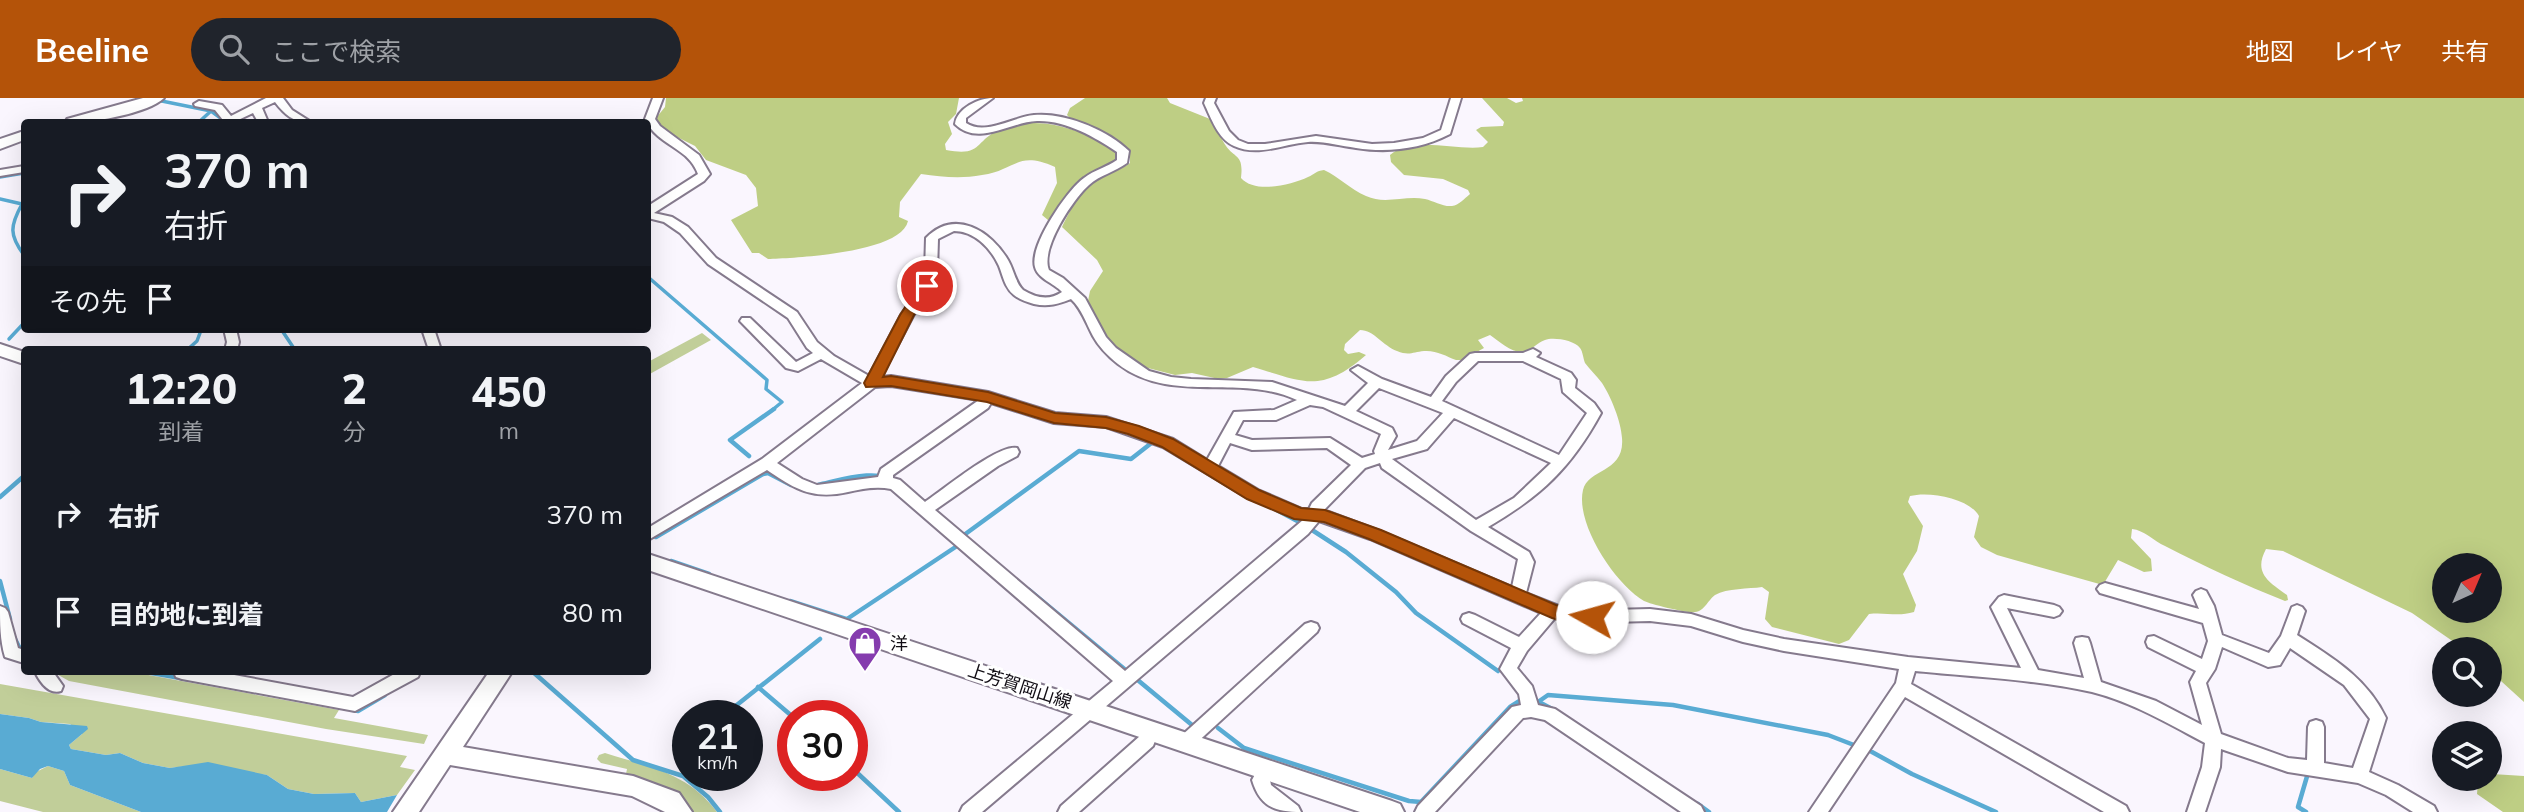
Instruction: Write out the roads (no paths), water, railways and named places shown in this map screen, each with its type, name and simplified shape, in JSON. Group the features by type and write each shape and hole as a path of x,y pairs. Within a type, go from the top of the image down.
{"main road":[{"path":"83,119 151,100"},
{"path":"0,144 21,136"},
{"path":"0,349 21,357"},
{"name":"上芳賀岡山線","path":"651,563 1392,812"},
{"path":"405,812 499,675"},
{"path":"445,755 633,786 671,801 680,812"}],"street":[{"path":"235,119 276,98 288,112 301,119"},
{"path":"650,119 658,98"},
{"path":"988,98 961,117 960,124 977,131 1040,118 1087,130 1123,151 1123,161 1085,183 1069,202 1045,241 1040,263 1044,273 1059,281 1083,303 1102,340 1125,365 1152,377 1180,382 1283,388 1309,400 1326,403 1387,431 1389,436 1381,451 1387,464 1476,527 1524,556 1526,562 1518,595"},
{"path":"1210,98 1209,103 1227,137 1238,145 1254,148 1304,139 1375,147 1436,138 1446,132 1456,98"},
{"path":"199,104 218,107 227,119"},
{"path":"257,109 262,119"},
{"path":"651,121 655,130 687,150 703,167 704,174 651,211"},
{"path":"0,173 21,170"},
{"path":"651,214 668,219 684,230 712,261 793,316 812,345 872,383 891,381 988,397 1054,418 1106,422 1133,430 1168,443 1253,494 1300,514 1325,516 1375,535 1552,611 1572,617 1650,615 1691,620 1784,645 1908,664 2033,676 2094,686 2150,706 2214,739 2288,765 2359,776 2392,789 2428,812"},
{"path":"651,533 767,463 872,383 907,315 927,286 931,272 932,238 941,230 955,226 970,227 979,232 1003,261 1008,279 1019,292 1028,297 1037,301 1053,302 1069,292"},
{"path":"746,321 791,365 798,367 822,353"},
{"path":"1434,403 1451,379 1475,357 1530,355 1566,376 1569,380 1568,389 1573,396 1592,407 1594,413 1586,430 1537,487 1517,503 1476,527"},
{"path":"1358,370 1377,382 1434,403 1559,461"},
{"path":"1346,413 1377,382"},
{"path":"767,463 803,486 817,490 885,478 983,405 988,397"},
{"path":"1210,467 1240,415 1276,415 1309,400"},
{"path":"969,812 1303,530 1315,516 1317,507 1360,464 1422,445 1452,411"},
{"path":"1229,438 1252,444 1330,443 1360,464"},
{"path":"928,507 1012,452"},
{"path":"885,478 928,507 1129,678"},
{"path":"2105,589 2208,618"},
{"path":"2196,812 2211,767 2214,739 2198,682 2207,669 2217,641 2201,595"},
{"path":"2033,676 1999,607 2004,601 2054,611"},
{"path":"1531,710 1525,691 1508,669 1521,646 1552,611"},
{"path":"2217,641 2224,641 2268,660 2274,660 2288,638 2297,611"},
{"path":"0,612 11,652 21,655"},
{"path":"1469,618 1521,646"},
{"path":"1185,742 1311,628"},
{"path":"2288,638 2355,682 2366,695 2378,718 2359,776"},
{"path":"2154,642 2207,669"},
{"path":"2082,643 2094,686"},
{"path":"1818,812 1864,748 1902,687 1908,664"},
{"path":"45,675 54,686"},
{"path":"198,675 355,704 407,675"},
{"path":"1902,687 2120,812"},
{"path":"1424,812 1518,712 1531,710 1549,714 1695,812"},
{"path":"2315,768 2316,727"},
{"path":"1067,812 1147,741 1151,731"},
{"path":"1266,770 1261,780 1264,790 1292,812"}],"water":[{"path":"0,714 41,722 87,726 88,729 69,745 71,749 106,755 120,753 143,763 170,768 208,762 267,775 288,789 314,794 355,793 361,802 397,795 387,812 141,812 70,785 64,771 48,766 40,769 32,778 0,769"}],"waterway":[{"path":"147,98 211,111"},
{"path":"202,119 211,111"},
{"path":"211,111 222,119"},
{"path":"0,177 21,174"},
{"path":"0,199 21,204"},
{"path":"21,206 13,225 14,236 21,250"},
{"path":"651,280 767,380 766,389 782,402 771,411"},
{"path":"9,339 21,326"},
{"path":"191,346 200,333"},
{"path":"284,333 292,346"},
{"path":"749,456 730,440 774,409"},
{"path":"964,535 1079,451 1131,459 1154,441 1157,442"},
{"path":"656,537 763,474 768,473 791,485"},
{"path":"818,485 871,475 902,483"},
{"path":"0,497 21,479"},
{"path":"1271,507 1301,523"},
{"path":"1312,530 1346,552 1396,592 1416,613 1498,671"},
{"path":"844,621 957,546"},
{"path":"671,561 709,574"},
{"path":"0,581 10,619"},
{"path":"1029,590 1192,725"},
{"path":"790,601 846,619"},
{"path":"14,637 21,648"},
{"path":"759,688 820,639"},
{"path":"163,675 186,679"},
{"path":"536,675 633,760 683,776 708,797 720,812"},
{"path":"743,700 759,688"},
{"path":"759,688 777,703"},
{"path":"353,710 358,711 385,695"},
{"path":"1538,702 1548,695 1673,705 1828,735 1872,752 1912,774 1996,812"},
{"path":"1421,802 1510,707 1521,700"},
{"path":"1539,702 1556,711"},
{"path":"1218,728 1244,748 1409,801 1421,802"},
{"path":"2306,812 2298,807 2308,773"},
{"path":"868,783 899,812"},
{"path":"1698,804 1709,812"}],"place":[{"name":"洋","path":"865,673"}]}
